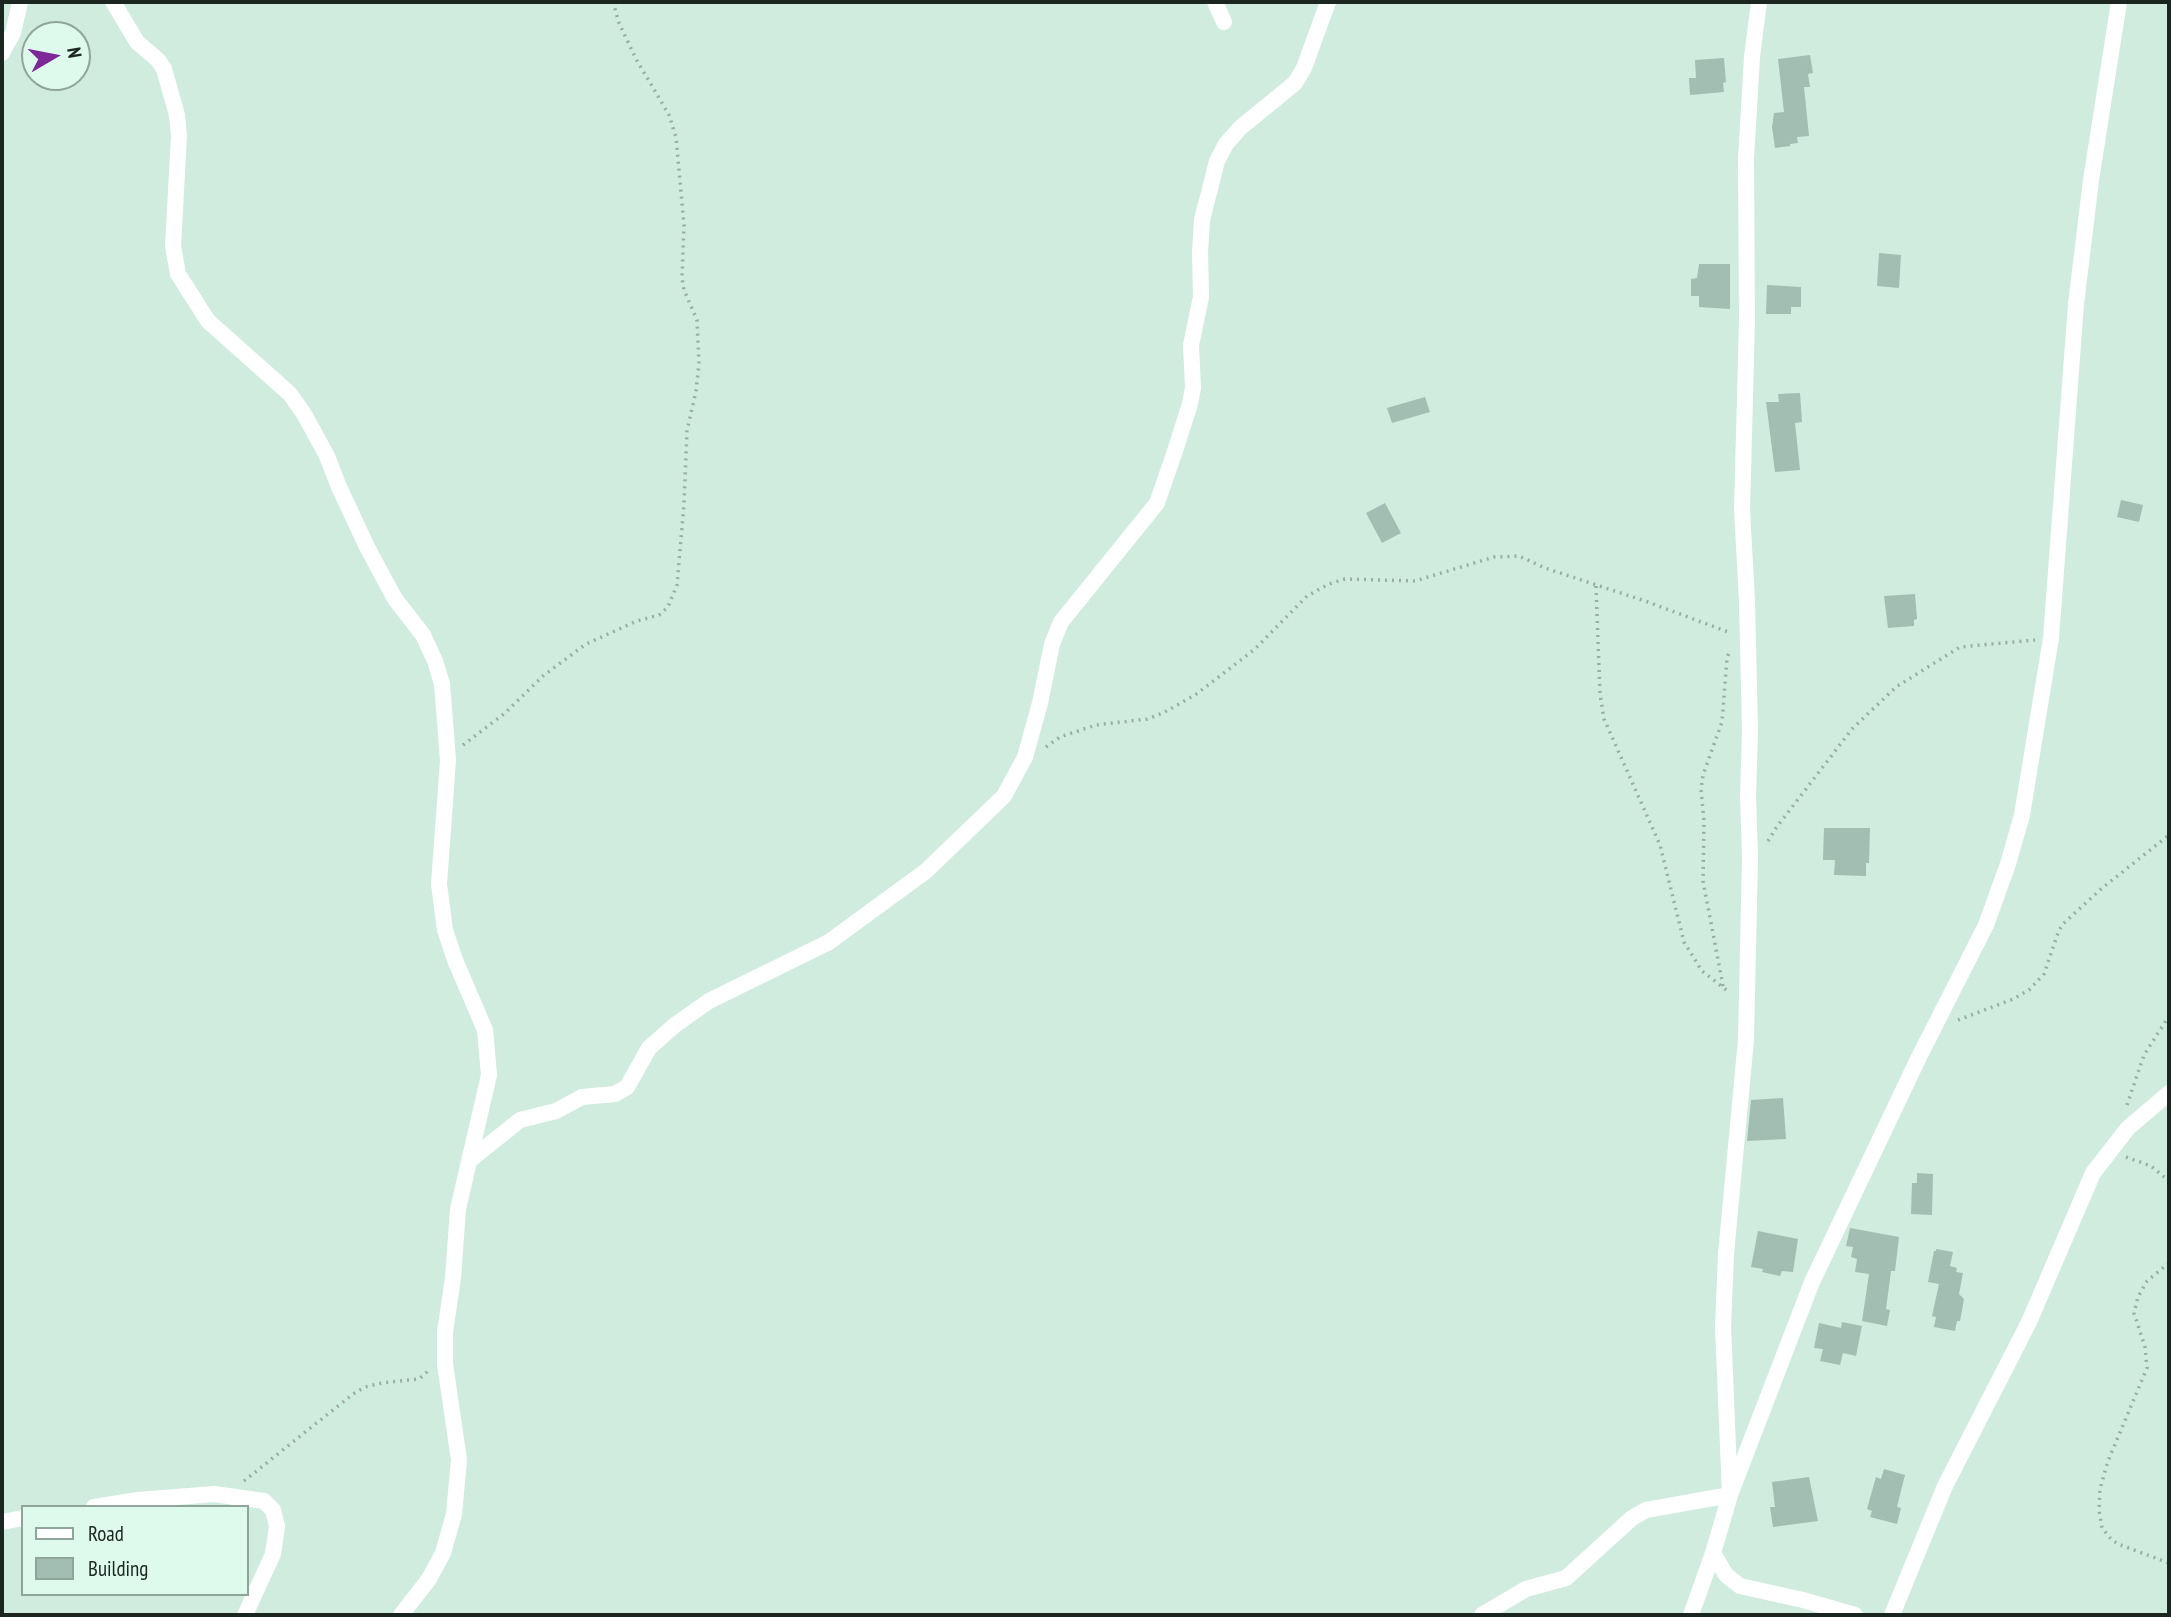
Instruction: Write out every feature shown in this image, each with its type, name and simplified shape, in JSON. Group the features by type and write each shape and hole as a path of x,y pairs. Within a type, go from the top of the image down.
{"street":[{"path":"2,53 13,33 20,2"},
{"path":"113,2 137,42 158,60 164,69 177,115 179,136 173,246 178,274 208,321 290,394 327,456 367,547 396,599 423,635 442,684 448,756 439,884 444,919 455,960 485,1030 489,1075 458,1209 453,1278 445,1332 445,1364 459,1460 454,1514 443,1553 429,1579 401,1615"},
{"path":"1216,2 1224,22"},
{"path":"470,1160 520,1120 556,1111 582,1097 615,1094 627,1087 649,1048 675,1025 709,1001 829,942 926,871 1003,796 1026,757 1052,644 1061,622 1157,503 1178,442 1193,388 1191,345 1201,297 1202,220 1217,161 1226,144 1240,128 1295,83 1304,68 1328,2"},
{"path":"1730,1495 1723,1327 1726,1254 1746,1012 1751,857 1748,796 1750,731 1742,637 1742,510 1747,320 1746,159 1752,57 1759,2"},
{"path":"1691,1615 1730,1495 1812,1282 1986,925 2022,816 2051,638 2076,304 2091,180 2119,2"},
{"path":"1892,1615 1945,1486 2029,1322 2085,1187 2103,1158 2134,1122 2169,1093"},
{"path":"107,1505 214,1494 264,1500 273,1510 277,1526 273,1554 245,1615"},
{"path":"1482,1615 1527,1590 1563,1580 1632,1518 1646,1510 1730,1495"},
{"path":"2,1522 21,1518"},
{"path":"1713,1553 1726,1575 1741,1587 1803,1600 1855,1615"}],"path":[{"path":"448,756 505,713 543,676 586,645 637,621 659,615 668,607 677,585 687,431 699,364 697,320 684,290 682,278 684,225 676,137 668,115 619,23 613,2"},
{"path":"1026,757 1039,752 1060,737 1096,725 1147,719 1195,695 1255,649 1307,596 1337,581 1415,581 1494,557 1519,556 1742,637 1727,658 1720,732 1703,775 1701,790 1704,821 1703,881 1723,987"},
{"path":"1596,586 1600,694 1604,719 1666,860 1684,942 1699,967 1723,987 1746,1012"},
{"path":"1765,847 1776,828 1852,729 1896,687 1960,647 2051,638"},
{"path":"1933,1031 2029,990 2044,974 2063,924 2101,889 2169,835"},
{"path":"2126,1106 2144,1055 2169,1016"},
{"path":"2103,1158 2126,1157 2138,1160 2169,1181"},
{"path":"2169,1263 2147,1281 2137,1297 2134,1313 2145,1347 2147,1368 2108,1461 2100,1489 2099,1510 2102,1528 2111,1539 2169,1563"},
{"path":"243,1482 353,1394 365,1387 382,1383 419,1379 430,1369 431,1362"}],"building":[{"path":"1810,55 1813,73 1808,74 1810,87 1804,87 1809,136 1797,137 1798,143 1790,146 1775,148 1772,127 1774,113 1784,112 1778,59"},
{"path":"1724,58 1724,92 1690,95 1689,78 1696,78 1695,60"},
{"path":"1879,253 1901,255 1899,288 1877,286"},
{"path":"1699,264 1730,264 1730,309 1699,307 1699,296 1691,296 1691,279 1697,278"},
{"path":"1767,285 1801,287 1801,307 1791,307 1791,314 1766,314"},
{"path":"1800,393 1802,422 1795,423 1800,470 1775,472 1766,402 1779,402 1778,394"},
{"path":"1425,397 1430,412 1392,423 1387,408"},
{"path":"2121,500 2143,505 2139,522 2117,517"},
{"path":"1385,503 1401,533 1382,543 1366,513"},
{"path":"1915,594 1917,619 1914,620 1914,626 1888,628 1884,596"},
{"path":"1824,828 1870,828 1866,876 1834,875 1835,860 1823,860"},
{"path":"1783,1098 1786,1139 1747,1141 1751,1100"},
{"path":"1917,1173 1933,1174 1932,1215 1911,1214 1912,1183 1917,1183"},
{"path":"1850,1228 1899,1237 1895,1271 1891,1271 1886,1309 1890,1310 1887,1326 1862,1321 1869,1274 1855,1272 1857,1259 1851,1257 1853,1247 1846,1246"},
{"path":"1758,1231 1798,1239 1793,1272 1782,1271 1780,1276 1751,1267"},
{"path":"1936,1249 1953,1252 1950,1266 1957,1268 1956,1272 1963,1273 1959,1294 1964,1299 1960,1321 1957,1321 1955,1331 1934,1327 1936,1317 1932,1316 1939,1284 1928,1282"},
{"path":"1842,1322 1862,1326 1856,1356 1843,1353 1840,1365 1820,1361 1823,1349 1814,1348 1819,1323 1841,1328"},
{"path":"1884,1469 1905,1475 1897,1507 1901,1508 1897,1524 1870,1517 1872,1511 1867,1509 1876,1477 1881,1479"},
{"path":"1809,1477 1818,1521 1773,1527 1770,1507 1775,1507 1772,1482"}]}
